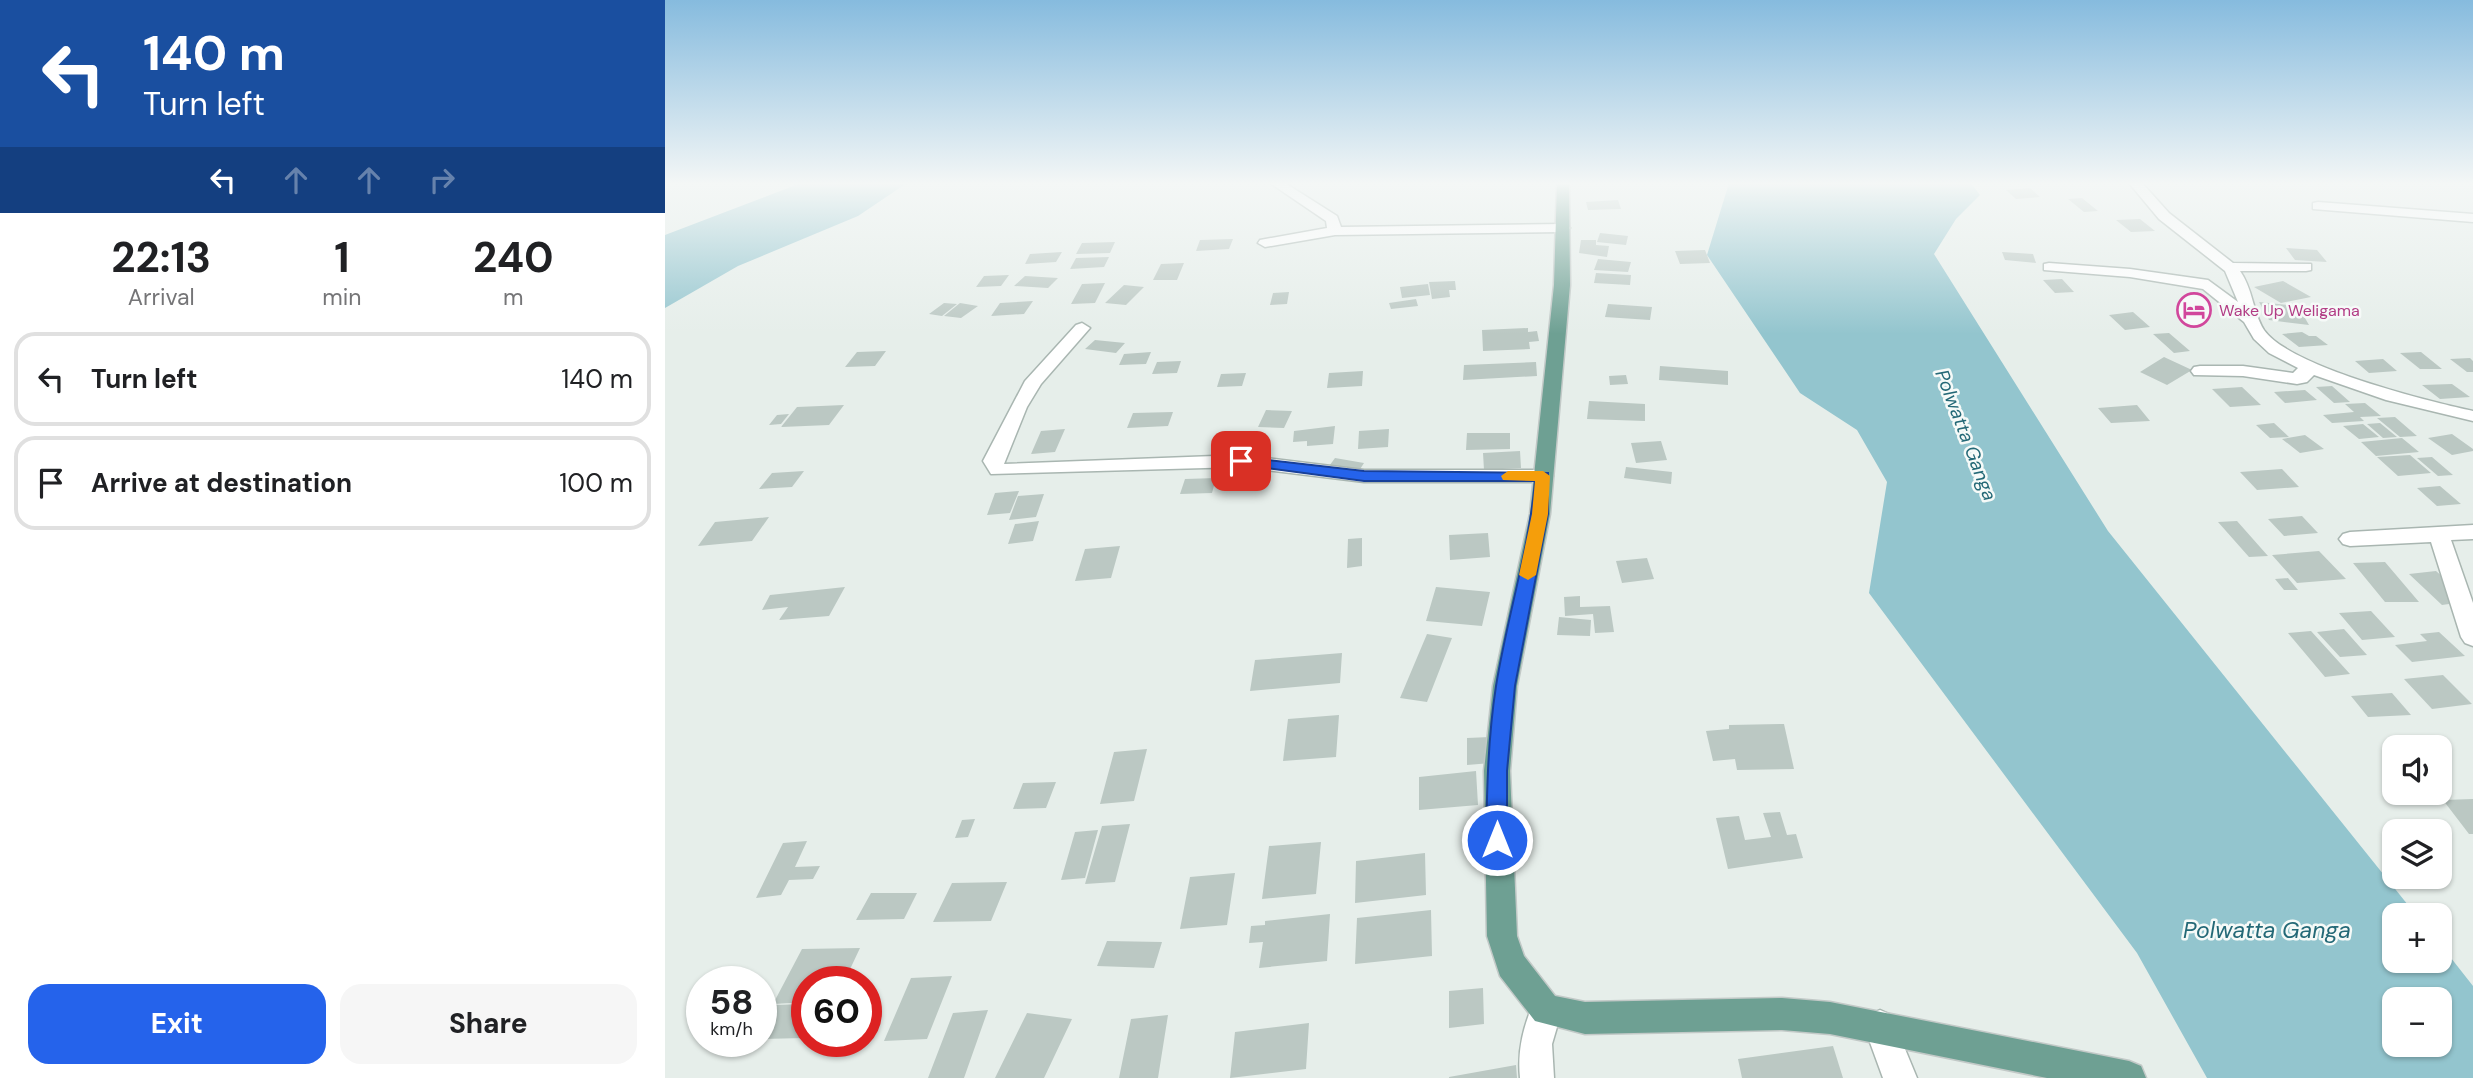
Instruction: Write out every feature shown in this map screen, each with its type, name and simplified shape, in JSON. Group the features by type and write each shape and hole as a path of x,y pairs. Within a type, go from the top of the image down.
{"main road":[{"path":"1563,233 1559,322 1540,514 1505,686 1497,771 1502,936 1511,965 1546,1010 1585,1018 1782,1014 1880,1026 2129,1078"}],"street":[{"path":"1265,243 1322,233"},
{"path":"2186,233 2229,267 2246,291 2253,321 2260,336 2284,354 2318,369 2429,408 2473,416"},
{"path":"2049,267 2130,273 2208,285 2253,321"},
{"path":"2229,267 2306,267"},
{"path":"1082,328 1034,381 1018,407 993,461 998,470 1241,461 1364,476 1543,476"},
{"path":"2200,371 2243,371 2297,379 2301,378 2302,372 2318,369"},
{"path":"2350,539 2473,531"},
{"path":"2439,535 2473,637"},
{"path":"1537,1078 1535,1036 1546,1010"},
{"path":"1880,1026 1900,1078"}],"water":[{"path":"816,233 738,266 665,308 665,235"},
{"name":"Polwatta Ganga","path":"1714,233 1947,233 1934,254 2108,531 2382,873 2382,889 2395,889 2406,903 2382,903 2382,973 2452,973 2452,959 2473,986 2473,1078 2207,1078 2137,953 1869,593 1887,482 1857,430 1800,393 1707,255"}],"building":[{"path":"1600,233 1628,236 1626,245 1597,242"},
{"path":"1233,239 1229,249 1196,251 1200,240"},
{"path":"1581,240 1596,240 1596,245 1609,246 1607,257 1579,253"},
{"path":"1115,242 1110,253 1076,254 1082,243"},
{"path":"2286,248 2317,250 2327,262 2295,260"},
{"path":"1705,250 1710,263 1680,264 1675,251"},
{"path":"1062,252 1056,262 1025,264 1030,254"},
{"path":"2002,252 2033,254 2036,263 2005,260"},
{"path":"1109,257 1104,267 1070,269 1076,258"},
{"path":"1598,259 1631,262 1628,272 1594,270"},
{"path":"1184,263 1177,280 1153,280 1161,264"},
{"path":"1596,273 1631,275 1630,285 1594,283"},
{"path":"1009,275 1001,286 976,287 984,276"},
{"path":"1025,276 1058,278 1048,288 1014,286"},
{"path":"2062,279 2074,292 2055,293 2043,280"},
{"path":"1455,281 1456,290 1449,290 1450,297 1432,299 1429,282"},
{"path":"2283,281 2311,297 2281,303 2254,287"},
{"path":"1105,283 1095,303 1071,304 1082,284"},
{"path":"1428,284 1430,295 1402,298 1400,287"},
{"path":"1124,285 1144,287 1126,305 1105,303"},
{"path":"1289,292 1287,304 1270,305 1273,293"},
{"path":"1416,299 1418,306 1391,309 1389,303"},
{"path":"1033,301 1024,314 991,316 1000,303"},
{"path":"2259,302 2298,306 2309,325 2269,320"},
{"path":"944,303 957,304 942,316 929,314"},
{"path":"960,303 978,306 961,318 944,316"},
{"path":"1608,304 1652,307 1650,320 1605,317"},
{"path":"2133,312 2150,327 2125,330 2109,315"},
{"path":"1528,328 1528,332 1537,331 1539,341 1529,342 1530,349 1483,351 1482,330"},
{"path":"2302,332 2316,336 2328,345 2299,347 2282,334"},
{"path":"2169,333 2190,351 2174,353 2153,334"},
{"path":"1095,340 1125,343 1116,353 1085,349"},
{"path":"886,351 875,366 845,367 857,352"},
{"path":"1151,352 1146,364 1119,365 1124,354"},
{"path":"2421,352 2442,369 2420,369 2400,353"},
{"path":"2164,357 2192,370 2167,385 2140,372"},
{"path":"2470,358 2473,361 2473,372 2467,372 2450,359"},
{"path":"2383,359 2397,371 2369,373 2355,361"},
{"path":"1181,361 1177,373 1152,374 1157,362"},
{"path":"1536,362 1537,376 1463,380 1464,365"},
{"path":"1660,366 1728,371 1728,385 1659,380"},
{"path":"1363,371 1362,386 1327,388 1329,373"},
{"path":"1246,373 1242,386 1217,387 1221,374"},
{"path":"1626,375 1628,384 1610,385 1609,376"},
{"path":"2452,384 2470,397 2440,399 2422,385"},
{"path":"2332,386 2350,402 2334,403 2316,387"},
{"path":"2242,387 2261,405 2230,407 2212,389"},
{"path":"2305,390 2317,400 2285,403 2274,392"},
{"path":"1589,401 1645,404 1645,421 1587,419"},
{"path":"2365,403 2381,416 2360,417 2364,421 2332,423 2323,415 2354,412 2345,404"},
{"path":"844,405 829,425 781,427 797,407"},
{"path":"2137,405 2150,421 2111,423 2098,408"},
{"path":"1266,410 1292,411 1284,428 1258,427"},
{"path":"1173,412 1168,426 1127,428 1133,413"},
{"path":"789,414 781,424 769,425 777,415"},
{"path":"2395,417 2417,436 2400,437 2377,418"},
{"path":"2274,423 2289,437 2270,438 2256,425"},
{"path":"2380,423 2397,437 2383,438 2367,424"},
{"path":"2363,424 2379,437 2359,439 2343,426"},
{"path":"1335,426 1333,444 1307,446 1307,441 1293,442 1294,431"},
{"path":"1065,429 1055,452 1031,454 1041,431"},
{"path":"1389,429 1388,447 1358,449 1359,431"},
{"path":"1467,433 1510,433 1510,449 1466,450"},
{"path":"2452,434 2473,451 2452,455 2428,438"},
{"path":"2305,435 2324,449 2300,453 2282,439"},
{"path":"2402,438 2419,452 2376,456 2361,442"},
{"path":"1661,441 1667,460 1636,463 1631,443"},
{"path":"1520,451 1521,468 1484,470 1483,453"},
{"path":"2410,455 2431,473 2398,476 2377,457"},
{"path":"2432,457 2453,475 2438,476 2417,458"},
{"path":"1335,458 1364,463 1357,474 1327,469"},
{"path":"1626,467 1672,472 1671,484 1624,478"},
{"path":"2282,469 2299,487 2257,490 2240,472"},
{"path":"804,471 792,487 759,489 772,473"},
{"path":"1216,478 1212,493 1180,494 1185,479"},
{"path":"2440,486 2461,504 2437,506 2417,488"},
{"path":"1019,491 1010,513 987,515 995,493"},
{"path":"1044,494 1036,517 1009,520 1018,496"},
{"path":"2302,516 2318,533 2284,536 2268,519"},
{"path":"769,517 752,541 698,546 715,522"},
{"path":"1039,521 1033,541 1008,544 1015,524"},
{"path":"2237,521 2268,556 2249,557 2218,522"},
{"path":"1488,533 1490,557 1450,560 1449,535"},
{"path":"1362,538 1362,566 1347,568 1348,539"},
{"path":"1120,546 1111,578 1075,581 1085,549"},
{"path":"2319,551 2346,579 2297,583 2272,555"},
{"path":"1647,558 1654,579 1622,583 1616,561"},
{"path":"2385,562 2419,602 2385,602 2353,563"},
{"path":"2436,571 2470,601 2442,605 2409,574"},
{"path":"2288,578 2298,590 2284,590 2275,579"},
{"path":"845,587 829,616 779,620 788,607 762,610 770,595"},
{"path":"1436,587 1490,592 1482,626 1426,621"},
{"path":"1580,596 1580,607 1610,606 1614,632 1595,633 1593,614 1565,616 1564,597"},
{"path":"2371,611 2395,637 2362,640 2339,613"},
{"path":"1559,617 1591,620 1590,636 1557,635"},
{"path":"2344,629 2367,655 2340,657 2317,632"},
{"path":"2311,631 2350,674 2325,677 2288,633"},
{"path":"2439,632 2465,656 2412,662 2395,645 2427,641 2420,634"},
{"path":"1427,634 1452,638 1427,702 1400,698"},
{"path":"1342,653 1340,683 1250,691 1255,660"},
{"path":"2443,675 2472,704 2432,709 2404,679"},
{"path":"2392,693 2411,715 2368,717 2351,696"},
{"path":"1339,715 1336,757 1283,761 1288,719"},
{"path":"1784,724 1794,769 1737,770 1735,759 1713,761 1706,731 1729,729 1729,725"},
{"path":"1490,737 1491,763 1467,765 1467,738"},
{"path":"1147,749 1134,801 1100,804 1114,752"},
{"path":"1476,771 1478,805 1419,810 1419,777"},
{"path":"1056,782 1046,808 1013,809 1023,783"},
{"path":"2473,799 2473,834 2469,834 2447,805 2452,805 2452,800"},
{"path":"1780,812 1787,835 1796,834 1803,858 1728,869 1716,818 1739,816 1745,840 1771,837 1763,813"},
{"path":"975,819 968,837 955,838 962,820"},
{"path":"1130,824 1115,882 1085,884 1102,826"},
{"path":"1098,830 1085,878 1061,880 1075,832"},
{"path":"807,841 795,867 820,866 813,879 789,880 781,895 756,898 783,843"},
{"path":"1321,842 1316,894 1262,899 1269,846"},
{"path":"1425,853 1426,895 1355,903 1356,861"},
{"path":"1235,873 1227,925 1180,929 1190,877"},
{"path":"1007,882 991,921 933,922 952,883"},
{"path":"871,893 917,893 904,919 856,920"},
{"path":"1431,910 1432,956 1355,964 1357,918"},
{"path":"1330,914 1327,961 1259,968 1263,942 1249,943 1251,926 1265,925 1265,921"},
{"path":"1107,941 1162,942 1154,968 1097,966"},
{"path":"860,948 852,966 793,966 802,949"},
{"path":"791,970 791,1003 777,1004 777,996"},
{"path":"952,976 927,1039 884,1041 911,978"},
{"path":"1483,988 1484,1024 1449,1028 1449,991"},
{"path":"791,1004 791,1038 777,1039 777,1005"},
{"path":"988,1010 964,1078 928,1078 953,1013"},
{"path":"1027,1013 1072,1019 1044,1078 995,1078"},
{"path":"1168,1015 1158,1078 1119,1078 1131,1019"},
{"path":"1309,1023 1306,1069 1230,1078 1235,1032"},
{"path":"1833,1046 1843,1078 1742,1078 1738,1059"},
{"path":"1516,1065 1517,1078 1449,1078 1449,1077"}],"slow traffic":[{"path":"1508,476 1543,476 1540,514 1528,575"}],"place":[{"name":"Wake Up Weligama","path":"2194,310"}],"route":[{"path":"1241,461 1364,476 1543,476 1540,514 1505,686 1497,771 1497,840"}]}
